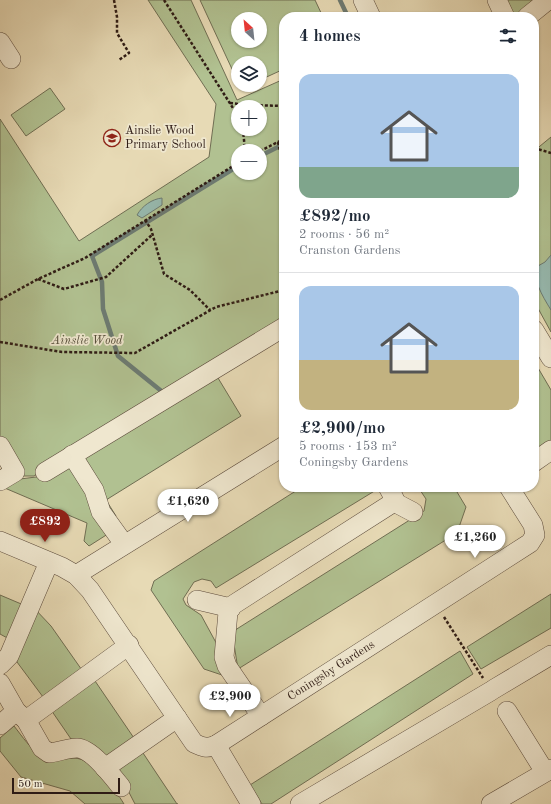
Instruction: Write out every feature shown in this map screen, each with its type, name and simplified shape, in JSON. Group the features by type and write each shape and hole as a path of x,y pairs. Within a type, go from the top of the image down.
{"street":[{"path":"363,0 369,12"},
{"path":"497,0 503,12"},
{"path":"533,12 548,0"},
{"path":"0,42 11,59"},
{"path":"45,472 279,330"},
{"path":"539,338 551,358"},
{"path":"0,446 15,472 0,481"},
{"path":"76,575 279,449"},
{"path":"539,458 551,450"},
{"path":"72,455 94,490 101,512 124,544"},
{"name":"Coningsby Gardens","path":"216,745 530,543 536,535 533,525 512,492"},
{"path":"261,716 227,666 224,657 228,612 230,608 391,494 413,512"},
{"path":"0,541 76,575 90,590 129,645 194,743 202,747 210,748 216,745 251,804"},
{"path":"0,665 9,656 49,562"},
{"path":"197,600 230,608"},
{"path":"0,725 21,715 129,645"},
{"path":"300,804 551,655"},
{"path":"0,683 42,748 49,753 77,748 87,751 105,768 121,787"},
{"path":"491,804 548,771 507,711"},
{"path":"105,768 177,718"}],"path":[{"path":"114,0 117,17 117,33 129,53 118,60"},
{"path":"164,0 230,102 248,105 279,106"},
{"path":"267,148 278,142 279,146"},
{"path":"539,150 551,154"},
{"path":"0,300 38,279 85,258 231,167"},
{"path":"145,220 152,234 164,274 190,290 210,310"},
{"path":"38,279 64,289 106,277 152,234"},
{"path":"0,342 62,352 135,353 216,307 279,291"},
{"path":"435,603 493,690"}],"green space":[{"name":"Ainslie Wood","path":"148,0 191,0 231,87 231,92 233,92 237,100 255,92 267,92 267,87 279,81 279,326 34,476 19,476 0,441 0,119 79,241 209,157 216,104"},
{"path":"200,0 315,0 321,12 279,12 279,71 267,77 267,56 231,56 231,67"},
{"path":"497,0 548,0 533,12 503,12"},
{"path":"50,88 65,109 26,136 11,115"},
{"path":"551,137 551,332 539,310 539,147"},
{"path":"539,370 551,390 551,447 542,453 539,448"},
{"path":"215,373 241,416 106,500 116,516 111,519 81,460"},
{"path":"72,460 111,532 89,546 84,541 87,523 0,486 20,479 44,476"},
{"path":"294,492 373,492 216,588 211,581 202,579 194,582 183,599 186,605 201,615 220,650 228,677 204,669 151,590 154,581"},
{"path":"421,492 457,492 466,507 457,533 238,669 232,632 424,511 426,499"},
{"path":"551,594 551,628 481,669 467,647"},
{"path":"0,595 26,606 11,640 0,634"},
{"path":"34,608 51,626 84,673 46,701 14,658"},
{"path":"460,651 473,674 271,804 262,804 250,785"},
{"path":"93,678 136,741 107,763 71,739 49,707"},
{"path":"14,726 31,747 43,757 74,758 89,763 103,775 124,804 85,804 70,791 21,777 0,751 0,738"},
{"path":"141,750 177,804 135,804 120,775 112,768"}],"water":[{"path":"162,198 162,205 142,218 137,215 148,204"},
{"path":"551,255 551,310 539,287 539,265 545,262"}],"waterway":[{"path":"340,0 346,12"},
{"path":"267,152 279,146"},
{"path":"165,394 118,356 103,309 102,282 92,256 231,170"}],"place":[{"name":"Ainslie Wood Primary School","path":"112,138"}]}
